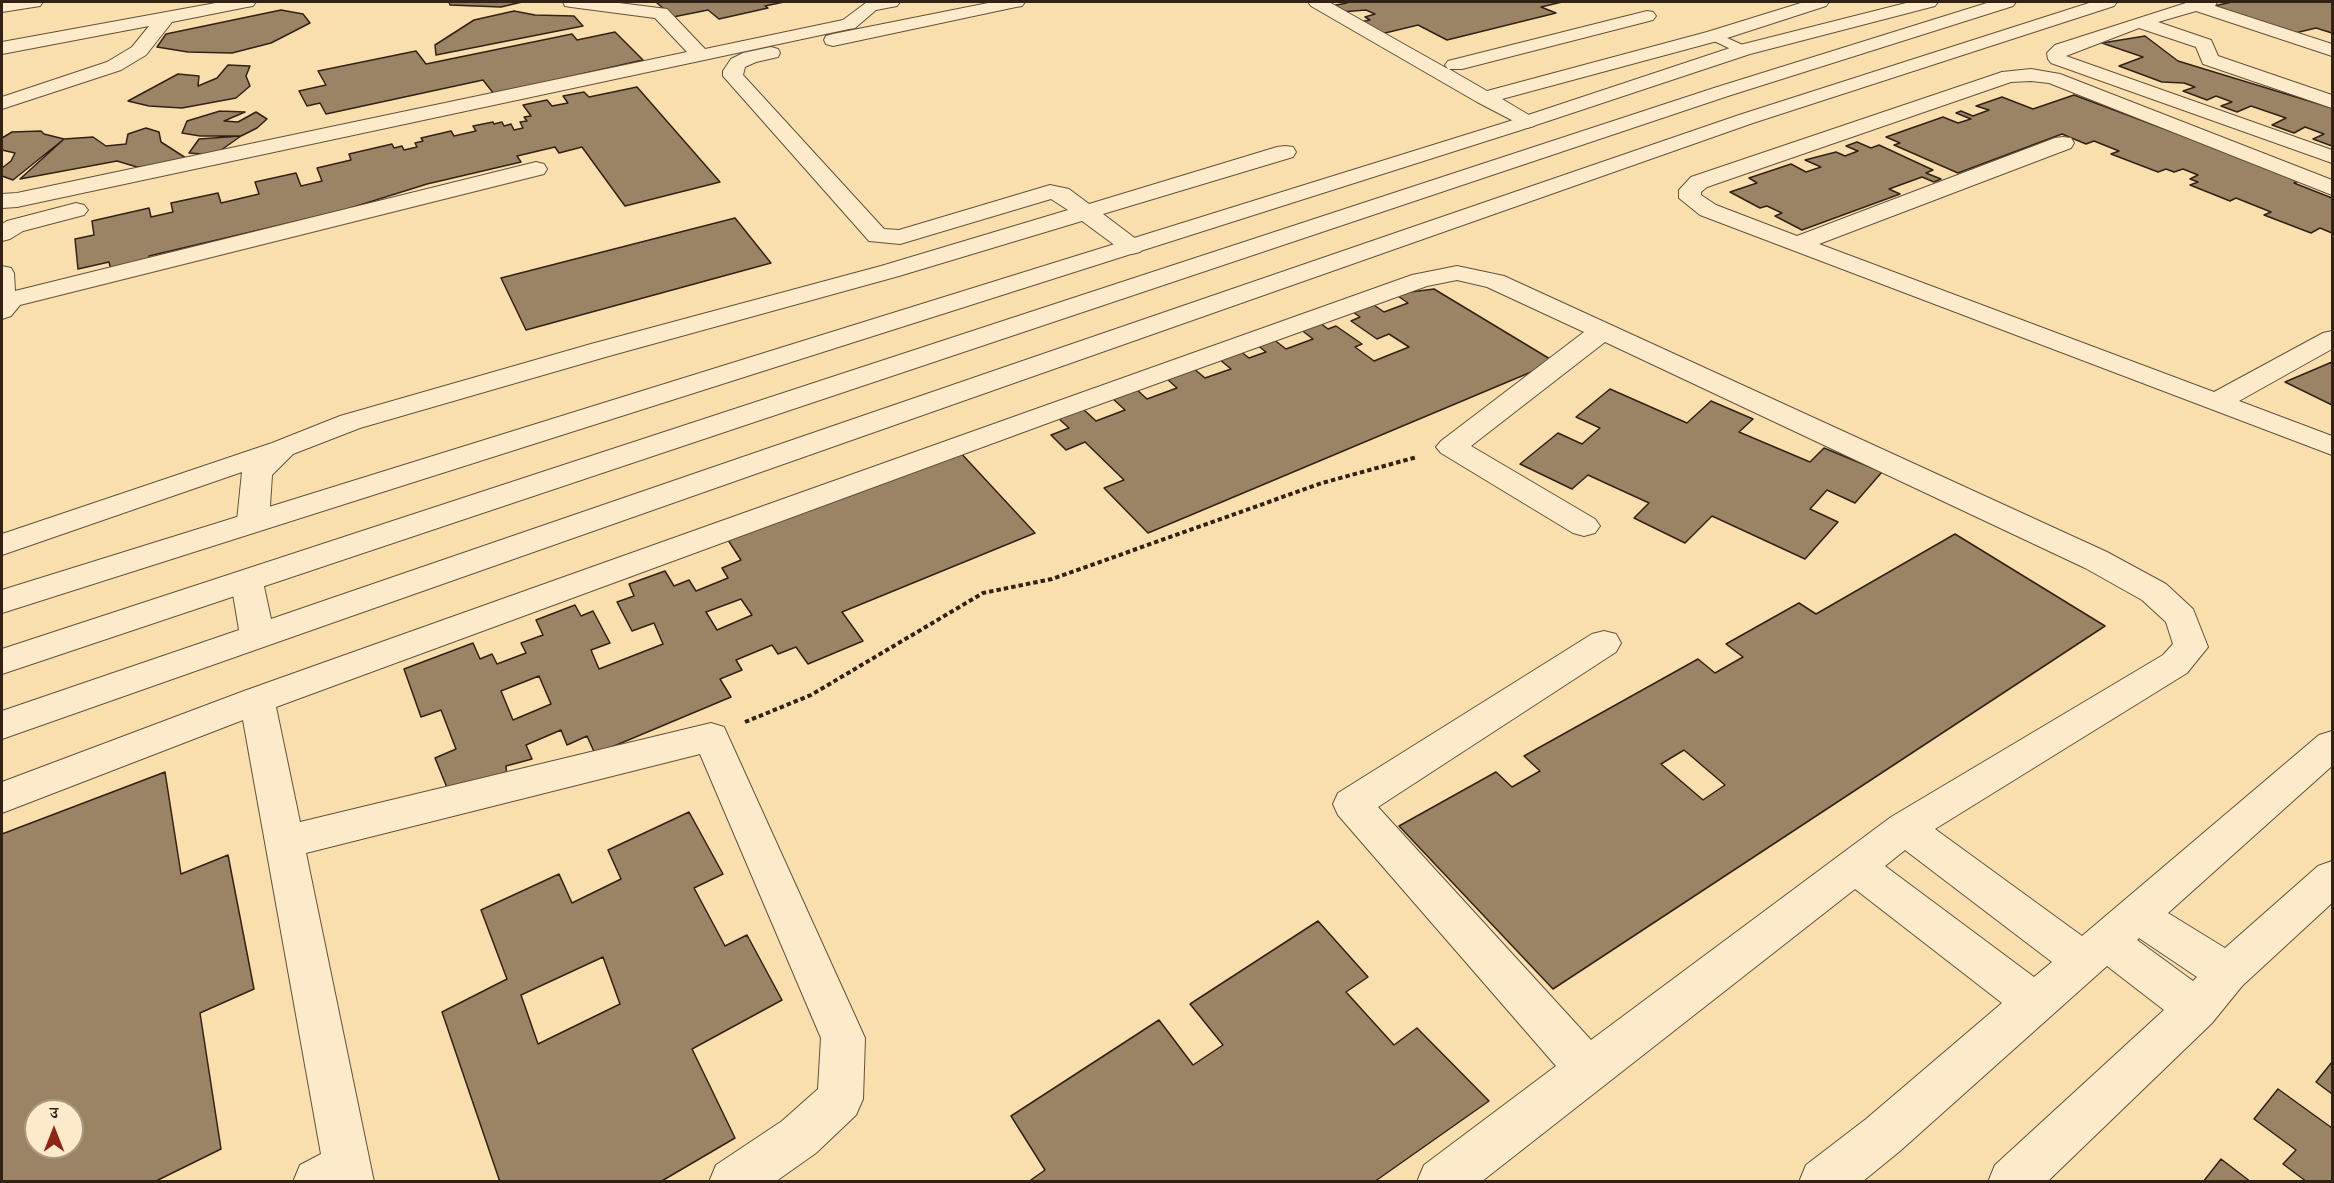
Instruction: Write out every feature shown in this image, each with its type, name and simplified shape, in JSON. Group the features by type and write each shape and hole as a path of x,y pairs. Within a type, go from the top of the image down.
{"street":[{"path":"2,7 34,2"},
{"path":"2,48 248,2"},
{"path":"571,2 661,13 701,56"},
{"path":"2,201 17,200 849,24 870,6 891,2"},
{"path":"1016,2 750,57 738,63 733,76 877,236 900,237 1050,192 1061,194 1132,247"},
{"path":"1317,2 1435,70 1493,95 1536,119"},
{"path":"2,602 253,521 1536,119 1743,50 1929,2"},
{"path":"2,662 1698,99 2007,2"},
{"path":"2,725 1746,119 2108,2"},
{"path":"1493,95 1708,37 1807,3"},
{"path":"2329,48 2202,3 2139,22 2056,53 2058,58 2332,158"},
{"path":"1625,6 1661,22 1708,37"},
{"path":"2,103 114,66 139,51 166,17"},
{"path":"1435,70 1661,22"},
{"path":"2139,22 2204,44 2210,60 2332,102"},
{"path":"1455,65 1493,95"},
{"path":"2332,188 2053,78 2031,75 2010,76 1699,182 1690,190 1690,198 1708,210 2332,446"},
{"path":"164,190 467,122"},
{"path":"1797,244 2063,143"},
{"path":"2,545 283,448 350,422 611,347 890,271 1285,152"},
{"path":"2,310 11,300 536,169"},
{"path":"2,234 15,226 36,219 94,206"},
{"path":"2,273 2,310"},
{"path":"2,798 256,700 1421,280 1457,273 1495,281 2096,560 2154,592 2181,617 2191,647 2175,664 1905,828 1440,1182"},
{"path":"1584,526 1451,447 1603,331"},
{"path":"2216,402 2332,339"},
{"path":"253,521 257,472 283,448"},
{"path":"247,582 257,636"},
{"path":"1588,1069 1352,804 1604,643"},
{"path":"256,700 285,842 339,1176"},
{"path":"285,842 711,736 843,1038 840,1099 800,1137 733,1182"},
{"path":"1823,1182 1883,1135 2332,745"},
{"path":"1905,828 2108,938 2196,1009"},
{"path":"1855,866 2034,1002"},
{"path":"2012,1182 2196,1009 2227,974 2332,878"},
{"path":"2108,938 2227,974"}],"lane":[{"path":"1708,37 1743,50"}],"path":[{"path":"711,736 811,695 983,593 1052,579 1322,483 1451,447"}],"building":[{"path":"449,2 522,2 501,7 450,5"},
{"path":"656,2 784,2 719,19 708,10 673,17"},
{"path":"1345,2 1562,2 1541,7 1556,13 1447,40 1418,25 1381,34 1360,22 1370,20 1365,17 1375,14 1366,10 1341,12 1331,6 1347,3"},
{"path":"2232,2 2332,2 2332,33 2316,28 2287,35 2209,7"},
{"path":"281,10 303,14 310,23 271,43 232,53 188,52 157,47 166,34"},
{"path":"514,11 535,15 574,16 583,26 436,55 435,45 474,20"},
{"path":"615,32 643,60 494,94 483,80 326,114 320,103 307,106 299,91 326,85 318,71 416,51 426,64 572,34 577,40"},
{"path":"2145,36 2178,61 2332,108 2332,146 2313,139 2324,134 2305,127 2294,133 2272,125 2286,118 2251,106 2237,112 2221,106 2232,102 2216,96 2207,100 2183,91 2195,87 2184,83 2162,82 2119,66 2143,57 2102,43"},
{"path":"228,65 250,66 246,76 250,86 236,98 182,108 149,106 128,101 178,74 199,76 198,86 217,78"},
{"path":"637,87 720,182 625,206 582,147 559,153 555,147 517,156 521,162 427,184 344,210 149,256 150,261 111,270 109,262 78,269 75,239 94,235 92,221 149,208 151,217 173,212 171,203 218,193 221,203 259,194 255,182 296,173 301,186 322,181 317,168 351,160 349,154 392,144 394,148 402,146 404,150 417,147 415,143 423,141 421,138 451,131 454,136 476,131 473,126 493,122 494,124 502,122 504,126 511,124 514,130 523,128 520,122 527,121 524,117 531,116 523,105 547,100 552,106 568,103 563,96 584,92 589,97"},
{"path":"2074,95 2301,180 2294,183 2332,198 2332,233 2320,228 2311,233 2264,215 2271,212 2236,198 2230,201 2190,185 2198,182 2190,179 2198,175 2183,169 2174,172 2166,169 2158,172 2111,154 2119,151 2094,141 2086,144 2062,134 1958,173 1894,145 1900,143 1886,137 1943,117 1958,123 1971,119 1956,113 1961,111 1973,116 1989,110 1976,106 2002,97 2033,109"},
{"path":"220,111 245,112 224,121 238,122 256,112 267,119 257,128 241,136 200,136 182,133 187,121"},
{"path":"146,128 159,132 161,142 189,160 166,165 137,167 117,161 20,179 64,139 93,137 106,146 126,144 128,134"},
{"path":"41,131 44,134 64,139 13,180 2,176 2,168 11,161 15,153 2,150 2,138 12,132"},
{"path":"241,136 214,155 189,153 199,139"},
{"path":"1857,142 1871,148 1879,145 1933,170 1926,173 1941,179 1934,182 1922,177 1889,189 1900,194 1802,230 1775,216 1782,213 1767,206 1760,208 1730,192 1757,183 1749,178 1791,164 1806,172 1821,167 1805,160 1836,152 1845,156 1858,151 1846,146"},
{"path":"735,218 771,263 526,330 501,278"},
{"path":"1434,289 1555,362 1148,533 1104,488 1124,480 1085,442 1066,450 1051,435 1069,428 1058,418 1083,409 1096,421 1125,410 1112,398 1136,389 1147,399 1177,388 1166,378 1193,368 1205,378 1231,369 1219,359 1240,351 1249,358 1266,352 1257,345 1273,339 1286,349 1313,339 1300,329 1319,322 1328,329 1336,326 1362,344 1355,347 1374,361 1409,347 1389,334 1377,339 1351,321 1360,317 1350,310 1371,303 1384,312 1408,303 1395,294"},
{"path":"2332,362 2332,405 2285,382"},
{"path":"1610,389 1687,423 1711,401 1753,419 1739,432 1810,462 1824,448 1882,472 1855,503 1827,490 1810,509 1838,522 1805,559 1712,516 1685,543 1634,518 1649,503 1588,475 1572,489 1520,464 1558,433 1582,444 1600,428 1576,417"},
{"path":"958,450 1035,533 842,612 863,641 808,664 796,647 778,654 772,645 736,660 742,670 720,679 731,697 595,754 587,736 567,745 561,730 526,745 532,759 506,766 507,777 450,795 435,758 456,749 441,710 421,717 404,669 473,643 480,659 492,654 497,664 526,653 521,643 543,635 536,620 575,605 581,616 593,611 610,643 591,650 599,669 663,644 654,623 632,631 617,602 634,596 629,584 665,571 674,586 689,580 696,591 728,578 722,568 741,560 726,537","holes":["741,599 752,615 717,630 706,612","539,676 551,704 513,720 501,691"]},
{"path":"1955,534 2105,626 1553,989 1399,826 1496,772 1512,787 1540,771 1524,756 1698,659 1715,673 1743,657 1726,644 1799,603 1816,614","holes":["1684,750 1725,785 1703,800 1661,764"]},
{"path":"165,772 181,874 228,855 254,989 200,1013 221,1149 154,1182 2,1182 2,834"},
{"path":"689,812 723,874 694,888 725,946 747,935 782,1000 692,1049 735,1138 660,1182 500,1182 442,1012 507,979 481,910 559,874 572,903 621,879 608,850","holes":["603,957 620,1004 538,1044 521,995"]},
{"path":"1318,921 1368,977 1346,992 1394,1045 1417,1028 1489,1101 1374,1182 1028,1182 1045,1170 1011,1116 1159,1020 1193,1065 1223,1045 1190,1004"},
{"path":"2332,1062 2332,1094 2316,1082"},
{"path":"2278,1089 2332,1128 2332,1182 2307,1182 2283,1164 2296,1150 2254,1119"},
{"path":"2221,1159 2251,1182 2203,1182"}]}
